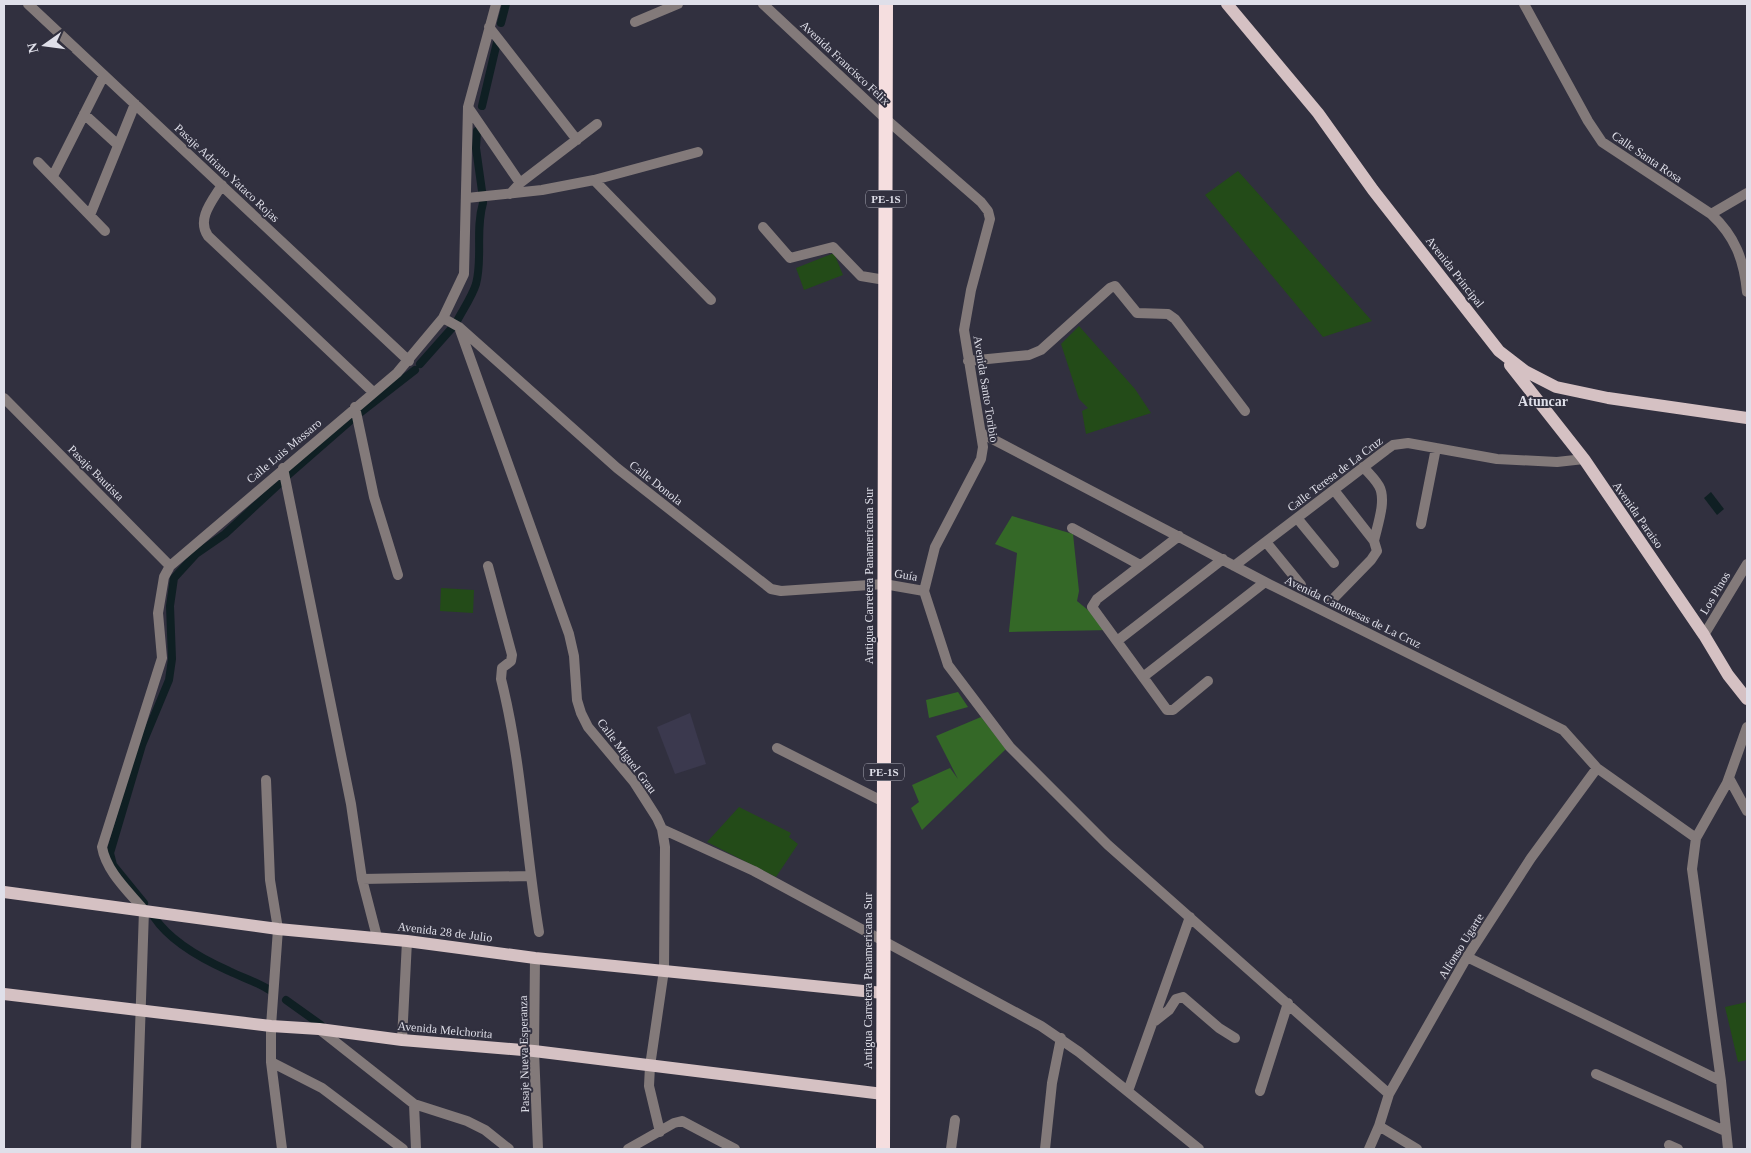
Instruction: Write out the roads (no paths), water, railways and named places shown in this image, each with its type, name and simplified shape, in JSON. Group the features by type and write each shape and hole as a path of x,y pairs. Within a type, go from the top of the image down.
{"highway":[{"name":"Antigua Carretera Panamericana Sur","path":"883,1149 886,4"}],"main road":[{"name":"Avenida Principal","path":"1227,4 1318,113 1373,190 1499,351 1526,371 1556,387 1608,398 1747,418"},
{"name":"Avenida Paraiso","path":"1499,351 1584,460 1704,635 1728,675 1747,699"},
{"path":"1541,405 1544,396 1556,387"},
{"name":"Avenida 28 de Julio","path":"4,892 278,929 377,937 535,958 884,993"},
{"name":"Avenida Melchorita","path":"4,994 141,1012 271,1026 319,1028 402,1040 534,1051 884,1094"}],"street":[{"name":"Pasaje Adriano Yataco Rojas","path":"28,4 409,362"},
{"name":"Calle Luis Massaro","path":"170,566 409,362 444,318 464,274 468,107 496,4"},
{"path":"635,22 678,4"},
{"name":"Avenida Francisco Felix","path":"763,4 887,120 981,202 988,211"},
{"name":"Calle Santa Rosa","path":"1524,4 1588,122 1602,142 1711,214 1726,228 1734,240 1745,276 1747,292"},
{"path":"489,27 577,140"},
{"path":"53,176 104,75"},
{"path":"90,215 135,104"},
{"path":"468,107 520,183"},
{"path":"84,114 118,145"},
{"path":"510,194 520,183 597,124"},
{"path":"467,198 510,194 594,180 698,152"},
{"path":"38,162 105,231"},
{"path":"594,180 711,300"},
{"path":"222,185 203,219 204,231 373,392"},
{"path":"1711,214 1747,193"},
{"name":"Avenida Santo Toribio","path":"924,591 935,547 981,460 983,447 964,330 970,290 990,220 988,211"},
{"path":"763,227 790,258 833,247 862,276 886,280"},
{"path":"968,361 1029,355 1041,350 1110,288 1116,286 1137,313 1172,315 1245,411"},
{"name":"Calle Donola","path":"444,318 459,327 617,468 772,589 782,591 884,584"},
{"name":"Calle Miguel Grau","path":"459,327 569,634 574,656 577,700 581,713 588,727 634,782 662,829 666,847 664,970 650,1066 649,1086 660,1132"},
{"name":"Pasaje Bautista","path":"4,398 170,566"},
{"path":"355,407 374,497 398,575"},
{"name":"Avenida Canonesas de La Cruz","path":"981,433 1265,582 1563,730 1597,768 1696,838"},
{"name":"Calle Teresa de La Cruz","path":"1234,566 1393,445 1401,443 1518,461 1557,462 1584,460"},
{"path":"1421,524 1436,448"},
{"path":"1364,467 1379,486 1381,492 1374,540"},
{"path":"283,468 351,804 362,879 377,937"},
{"path":"1332,600 1377,551 1374,540 1334,490"},
{"path":"1297,518 1334,563"},
{"path":"1072,528 1140,565"},
{"path":"1179,536 1092,604 1093,611 1169,711 1208,681"},
{"path":"1266,542 1302,585"},
{"path":"1117,642 1223,559"},
{"name":"Los Pinos","path":"1704,635 1747,564"},
{"path":"136,1149 144,910 104,858 102,847 162,658 158,613 164,577 170,566"},
{"path":"488,566 512,655 511,661 502,668 501,679 516,747 530,876 539,932"},
{"path":"1144,678 1265,582"},
{"name":"Guía","path":"884,584 924,591"},
{"path":"924,591 948,665 1010,747 1108,845 1389,1094"},
{"path":"1728,1149 1721,1081 1692,869 1696,838 1729,778 1747,727"},
{"path":"777,748 884,802"},
{"name":"Alfonso Ugarte","path":"1369,1149 1379,1126 1389,1094 1467,957 1531,858 1597,768"},
{"path":"1729,778 1747,811"},
{"path":"266,780 270,880 278,929 271,1026 271,1062 282,1149"},
{"path":"662,829 754,871 1061,1038 1128,1092 1186,1144 1199,1149"},
{"path":"362,879 530,876"},
{"path":"1128,1092 1190,917"},
{"path":"402,1040 407,941"},
{"path":"1467,957 1721,1081"},
{"name":"Pasaje Nueva Esperanza","path":"535,958 534,1051 538,1149"},
{"path":"1154,1021 1169,1010 1176,999 1184,997 1219,1028 1235,1038"},
{"path":"1260,1091 1288,1004"},
{"path":"319,1028 414,1104 467,1121 485,1130 509,1149"},
{"path":"1044,1149 1052,1083 1061,1038"},
{"path":"271,1062 322,1088 403,1149"},
{"path":"1596,1074 1725,1131"},
{"path":"414,1104 416,1149"},
{"path":"951,1149 955,1120"},
{"path":"628,1149 674,1123 689,1123 735,1149"},
{"path":"1379,1126 1417,1149"}],"waterway":[{"path":"501,23 506,4"},
{"path":"482,106 498,38"},
{"path":"477,131 476,148 482,191"},
{"path":"456,323 476,284 483,203"},
{"path":"420,364 452,328"},
{"path":"361,412 415,370"},
{"path":"287,476 350,421"},
{"path":"144,903 113,865 110,853 142,745 169,680 172,659 170,606 174,578 196,554 225,534 280,483"},
{"path":"154,917 169,934 187,949 271,991"},
{"path":"286,1000 321,1025"}],"district":[{"name":"Atuncar","path":"1543,401"}]}
